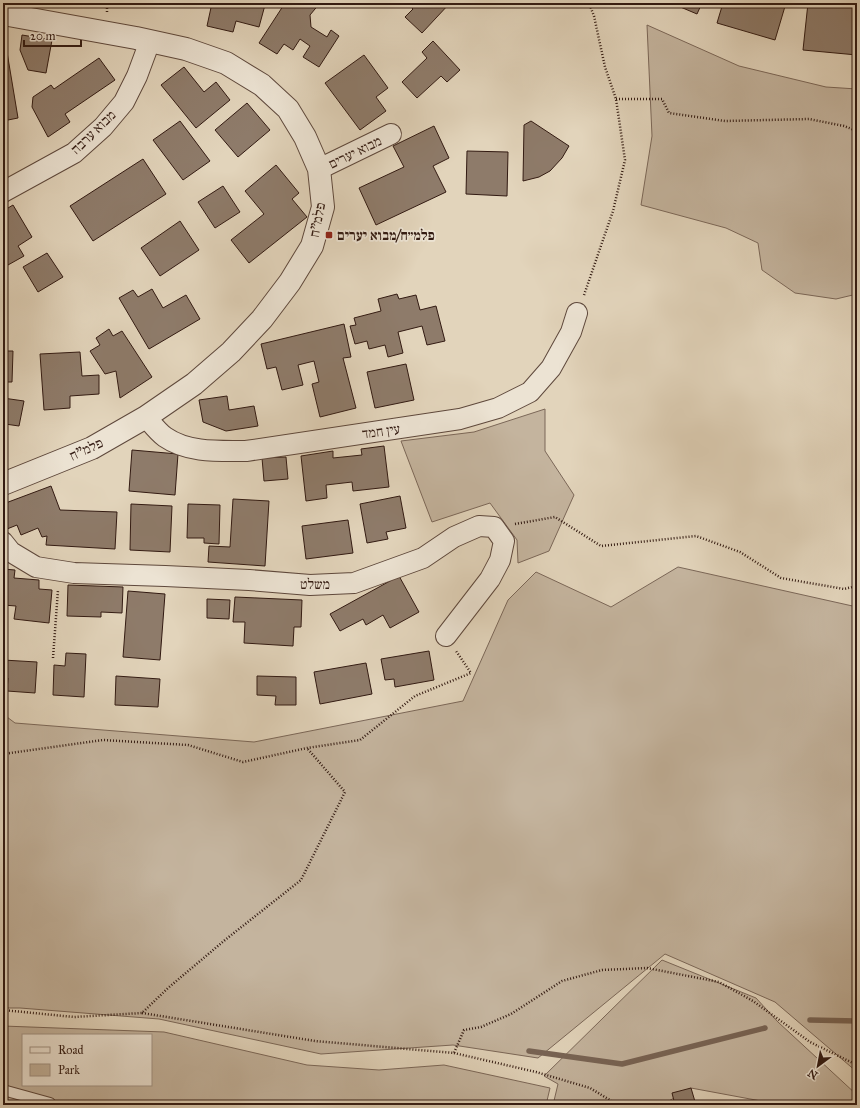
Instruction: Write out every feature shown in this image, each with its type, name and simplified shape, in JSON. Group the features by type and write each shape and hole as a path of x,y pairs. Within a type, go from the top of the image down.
{"street":[{"name":"פלמ\"ח","path":"3,14 186,49 226,63 262,85 288,109 305,137 319,169 323,207 312,246 290,282 262,319 231,352 194,384 146,417 92,448 3,484"},
{"name":"מבוא ערבה","path":"3,192 74,153 103,127 124,102 137,76 150,42"},
{"name":"מבוא יערים","path":"319,169 392,134"},
{"name":"עין חמד","path":"146,417 164,437 180,446 210,451 246,451 460,419 498,408 530,392 551,368 571,332 577,313"},
{"name":"משלט","path":"3,542 11,552 36,567 59,571 74,573 249,580 310,585 354,583 423,558 454,537 479,526 494,527"},
{"path":"446,636 490,579 500,560 504,541 494,527"}],"lane":[{"path":"3,1090 50,1103"}],"path":[{"path":"577,313 614,211 625,160 616,99 605,67 594,16 589,3"},
{"path":"616,99 662,99 669,114 725,121 809,119 844,126 857,131"},
{"path":"494,527 555,517 601,546 696,536 740,552 781,578 844,589 857,586"},
{"path":"54,658 59,571"},
{"path":"3,754 103,740 188,745 243,762 307,748 360,740 415,696 471,672 446,636"},
{"path":"142,1013 168,988 225,940 301,880 344,792 307,748"},
{"path":"454,1053 464,1030 481,1027 511,1014 562,981 602,970 647,968 719,982 753,1001 810,1042 857,1065"},
{"path":"3,1010 74,1017 142,1013 315,1040 454,1053 536,1072 590,1088 618,1105"}],"green space":[{"path":"647,25 739,66 826,87 857,89 857,294 836,299 795,293 762,270 758,243 726,228 641,205 652,136"},
{"path":"545,409 545,451 574,495 549,551 518,563 517,540 490,503 432,522 401,441 474,432"},
{"path":"678,567 857,607 857,1072 775,1002 665,954 538,1058 453,1045 321,1054 159,1019 3,1008 3,714 15,723 254,742 463,701 508,600 536,572 611,607"},
{"path":"662,960 756,998 778,1022 857,1095 857,1105 765,1105 761,1101 691,1088 662,1105 553,1105 558,1084 544,1076"},
{"path":"3,1026 164,1032 307,1065 379,1070 444,1065 550,1088 546,1105 3,1105"}],"building":[{"path":"212,3 257,3 265,5 259,27 236,21 233,32 207,26"},
{"path":"285,3 320,3 310,15 311,27 327,37 331,30 339,36 319,67 303,57 310,46 300,39 293,50 284,44 277,54 259,43"},
{"path":"412,3 450,3 422,33 405,17 413,9 409,5"},
{"path":"671,3 702,3 697,14"},
{"path":"723,3 786,3 775,40 717,23"},
{"path":"808,3 857,3 857,55 803,50"},
{"path":"3,34 18,118 3,121"},
{"path":"22,35 52,40 46,73 28,70 20,50"},
{"path":"433,41 460,70 447,82 441,76 417,98 402,82 427,58 422,52"},
{"path":"364,55 388,88 376,97 386,111 360,130 325,83"},
{"path":"99,58 115,80 65,114 70,122 48,137 32,107 33,97 51,85 54,89"},
{"path":"184,67 204,92 216,82 230,100 196,128 161,85"},
{"path":"247,103 270,130 238,157 215,130"},
{"path":"180,121 210,161 183,180 153,140"},
{"path":"531,121 569,146 562,158 550,171 539,177 523,181 524,125"},
{"path":"434,126 449,158 433,166 446,192 376,225 359,188 404,167 393,146"},
{"path":"467,151 508,152 507,196 466,194"},
{"path":"143,159 166,194 93,241 70,206"},
{"path":"276,165 299,193 292,199 307,217 249,263 231,240 264,214 245,191"},
{"path":"223,186 240,212 215,228 198,202"},
{"path":"13,205 32,237 18,246 24,256 8,265 3,256 3,211"},
{"path":"180,221 199,250 160,276 141,248"},
{"path":"47,253 63,277 38,292 23,267"},
{"path":"152,289 163,308 186,295 200,319 149,349 119,298 133,290 138,297"},
{"path":"397,294 399,299 416,295 420,310 436,306 445,341 427,345 422,326 398,332 403,353 388,357 385,345 369,349 367,341 355,344 350,326 356,325 354,318 381,311 378,299"},
{"path":"344,324 351,357 343,358 356,408 320,417 312,384 319,382 314,361 298,365 303,385 282,390 276,367 267,369 261,344"},
{"path":"109,329 113,336 122,331 152,377 120,398 116,371 105,374 90,351 100,345 96,338"},
{"path":"3,351 13,351 12,382 3,382"},
{"path":"80,352 82,376 99,375 99,394 70,396 70,408 44,410 40,354"},
{"path":"406,364 414,400 375,408 367,372"},
{"path":"227,396 229,410 254,406 258,426 226,431 203,422 199,400"},
{"path":"3,398 24,401 19,426 5,424 3,436"},
{"path":"384,446 389,487 353,491 352,482 326,485 327,498 306,501 301,456 333,451 333,458 362,455 361,449"},
{"path":"132,450 178,454 175,495 129,491"},
{"path":"286,457 288,479 264,481 262,458"},
{"path":"51,486 60,510 117,512 115,549 46,545 47,536 42,537 38,528 21,535 17,525 7,529 3,519 3,504"},
{"path":"400,496 406,528 386,532 388,539 367,543 360,504"},
{"path":"233,499 269,501 265,566 208,562 209,546 230,547"},
{"path":"131,504 172,506 170,552 130,550"},
{"path":"188,504 220,505 219,544 204,543 204,538 187,538"},
{"path":"348,520 353,553 306,559 302,526"},
{"path":"3,569 15,570 14,578 39,580 39,589 52,590 49,623 14,619 16,606 3,605"},
{"path":"399,576 419,612 390,628 383,615 366,625 363,619 340,631 330,614"},
{"path":"68,585 123,587 122,613 101,612 101,617 67,616"},
{"path":"128,591 165,594 160,660 123,657"},
{"path":"235,597 302,600 301,627 294,627 293,646 244,643 245,622 233,622"},
{"path":"207,599 230,600 229,619 207,618"},
{"path":"429,651 434,680 395,687 394,679 385,680 381,659"},
{"path":"66,653 86,654 84,697 53,695 54,665 65,666"},
{"path":"3,660 37,662 35,693 7,691 8,678 3,678"},
{"path":"366,663 372,694 320,704 314,672"},
{"path":"116,676 160,679 158,707 115,705"},
{"path":"257,676 296,677 296,705 275,705 276,696 257,695"},
{"path":"691,1088 696,1105 675,1105 672,1093"}],"waterway":[{"path":"810,1020 857,1021"},
{"path":"529,1051 622,1064 765,1028"}],"place":[{"name":"פלמ״ח/מבוא יערים","path":"329,235"}]}
